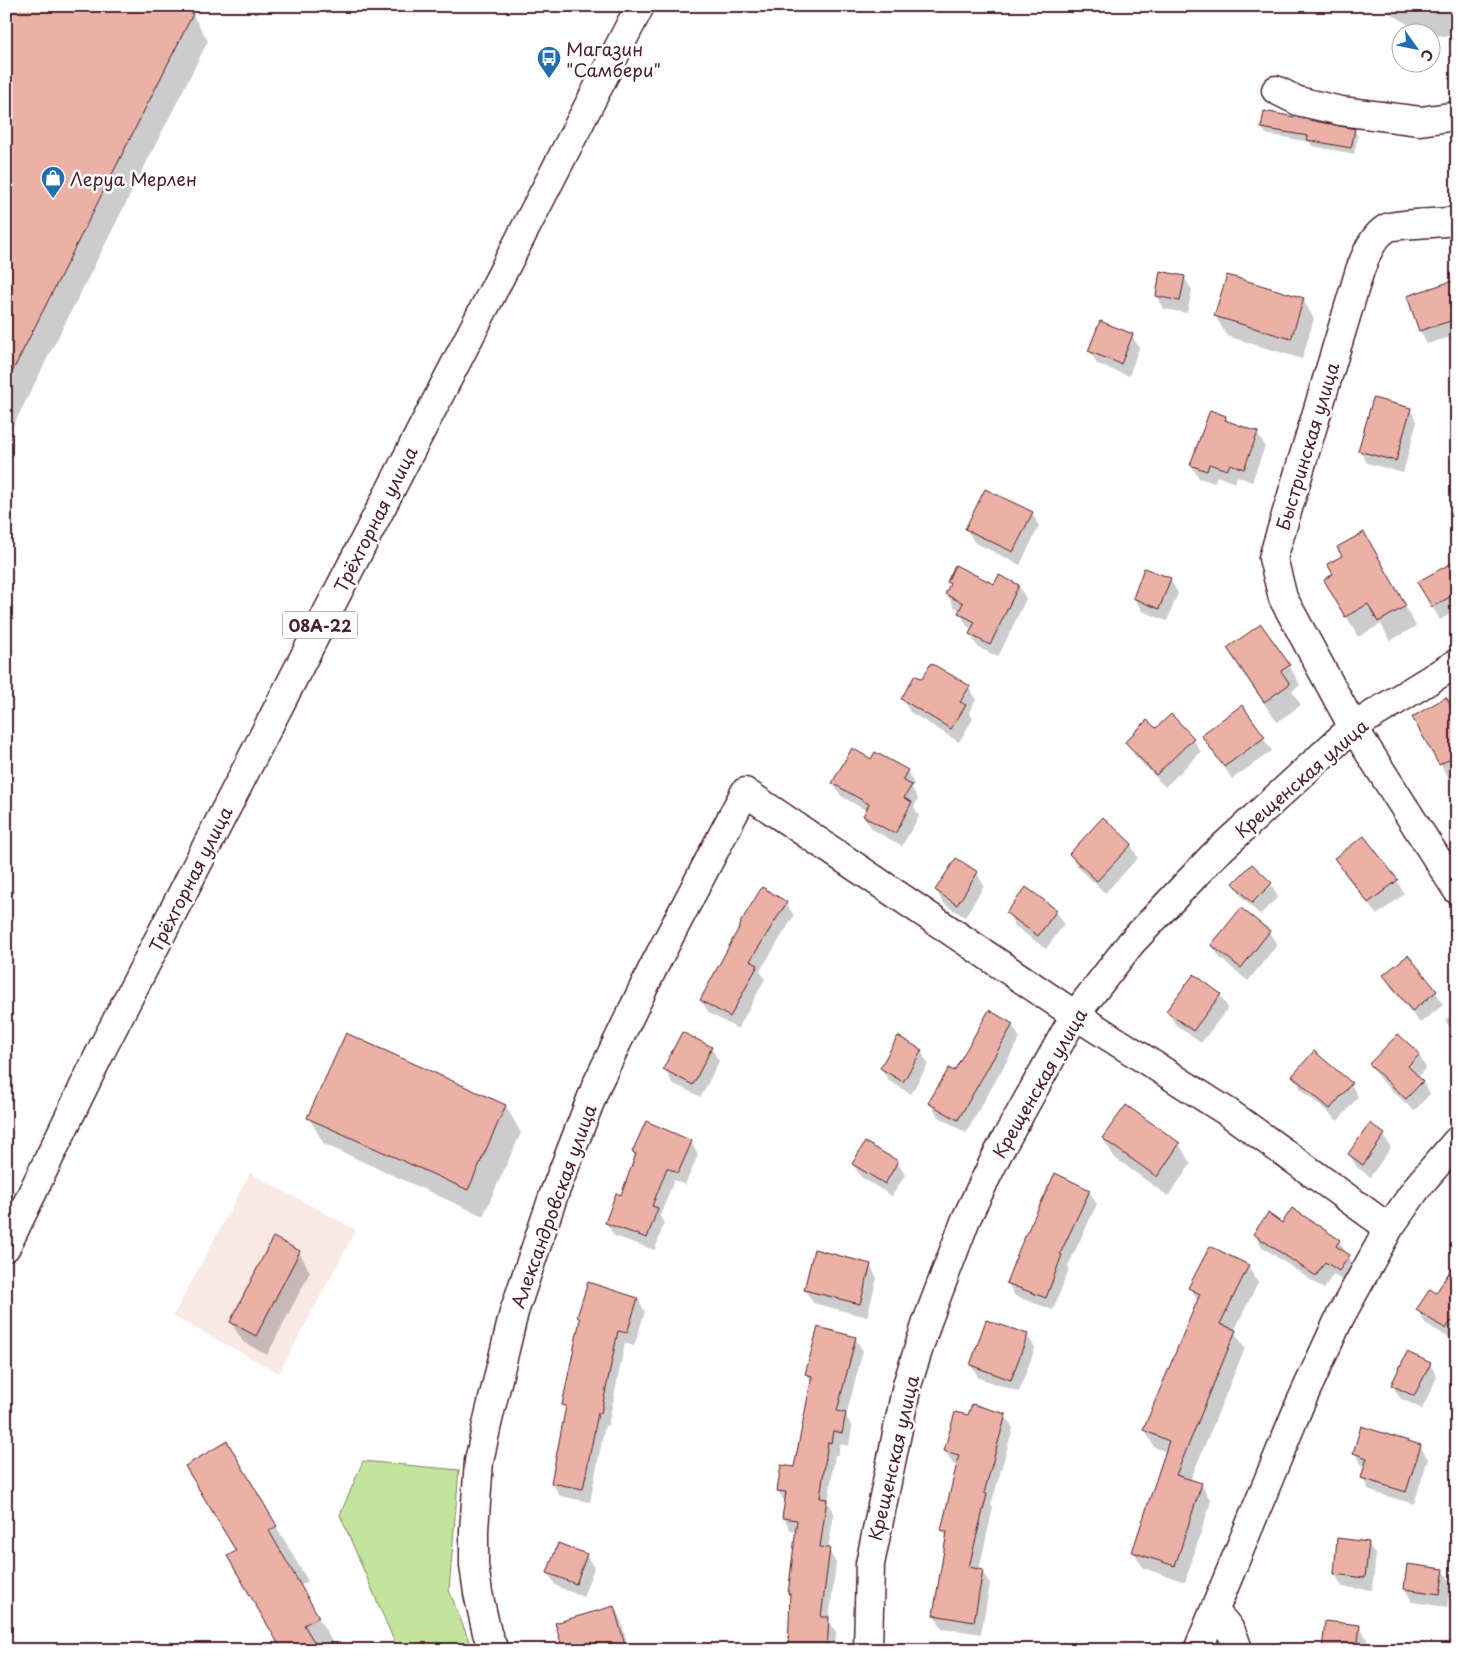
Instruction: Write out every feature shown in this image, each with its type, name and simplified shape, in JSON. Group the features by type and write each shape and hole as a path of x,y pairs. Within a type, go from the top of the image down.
{"main road":[{"name":"Трёхгорная улица","path":"6,1247 106,1042 640,6"},
{"path":"1276,90 1298,101 1341,112 1420,121 1457,116"},
{"name":"Быстринская улица","path":"1457,221 1442,224 1389,227 1374,241 1366,254 1273,558 1283,598 1353,728 1457,890"},
{"name":"Крещенская улица","path":"868,1650 870,1564 907,1385 927,1322 966,1219 997,1155 1075,1015 1131,942 1213,856 1353,728 1457,662"},
{"name":"Александровская улица","path":"494,1650 478,1593 474,1565 474,1530 479,1461 514,1312 554,1194 597,1084 654,966 745,792 1075,1015"},
{"path":"1075,1015 1229,1112 1389,1228"},
{"path":"1198,1650 1298,1406 1340,1316 1389,1228 1419,1186 1457,1141"},
{"path":"1214,1612 1228,1624 1238,1650"}],"shaded area":[{"path":"250,1173 356,1230 279,1373 173,1316"}],"green space":[{"path":"363,1461 459,1470 449,1590 469,1641 463,1650 398,1650 340,1515"}],"building":[{"name":"Леруа Мерлен","path":"6,6 179,6 193,14 6,384"},
{"path":"1264,111 1355,129 1351,148 1307,140 1308,136 1261,128"},
{"path":"1160,271 1185,276 1180,301 1156,296"},
{"path":"1227,275 1304,298 1291,339 1214,316"},
{"path":"1452,281 1457,297 1457,319 1419,331 1407,296"},
{"path":"1100,321 1133,334 1121,364 1088,351"},
{"path":"1373,398 1411,408 1396,461 1358,451"},
{"path":"1210,410 1226,416 1225,420 1258,432 1244,469 1230,464 1227,470 1209,464 1207,471 1190,465"},
{"path":"985,489 1033,512 1013,552 965,529"},
{"path":"1364,532 1406,606 1378,622 1368,604 1345,617 1324,580 1333,574 1327,564 1342,556 1337,547"},
{"path":"1457,560 1457,593 1432,607 1417,582"},
{"path":"955,565 994,584 999,575 1019,585 990,645 969,634 975,622 958,613 963,603 945,594 950,584 947,582"},
{"path":"1144,568 1171,578 1159,609 1133,598"},
{"path":"1261,624 1290,665 1281,671 1290,684 1264,702 1227,648"},
{"path":"931,663 970,686 960,702 966,705 951,729 901,699 915,675 922,679"},
{"path":"1446,697 1457,716 1457,755 1439,765 1412,717"},
{"path":"1242,705 1265,737 1224,767 1201,735"},
{"path":"1171,714 1194,738 1156,775 1125,742 1147,720 1156,728"},
{"path":"852,748 871,759 875,752 908,770 902,780 912,785 904,798 912,802 895,834 863,816 869,804 832,783"},
{"path":"1103,817 1132,844 1097,881 1069,854"},
{"path":"1364,836 1398,880 1368,903 1334,858"},
{"path":"956,858 978,872 957,905 935,890"},
{"path":"1252,864 1272,883 1252,903 1233,883"},
{"path":"762,887 787,902 750,961 758,965 730,1017 700,1000 740,923"},
{"path":"1026,887 1057,910 1038,936 1006,913"},
{"path":"1241,908 1270,931 1241,968 1211,945"},
{"path":"1408,955 1437,991 1412,1011 1383,975"},
{"path":"1194,974 1221,994 1193,1031 1166,1011"},
{"path":"989,1010 1013,1024 958,1120 928,1103 949,1068 954,1071"},
{"path":"682,1032 712,1047 693,1085 663,1069"},
{"path":"346,1033 506,1105 468,1190 307,1118"},
{"path":"1398,1034 1420,1054 1408,1066 1423,1081 1406,1099 1369,1064"},
{"path":"898,1036 922,1050 903,1082 880,1068"},
{"path":"1314,1051 1352,1083 1330,1109 1292,1076"},
{"path":"1126,1105 1180,1143 1157,1177 1102,1138"},
{"path":"646,1121 692,1141 678,1173 667,1168 652,1206 658,1208 647,1238 605,1223 616,1193 621,1195 636,1154 632,1152"},
{"path":"1370,1123 1385,1134 1363,1165 1348,1154"},
{"path":"865,1142 898,1161 885,1184 852,1164"},
{"path":"1055,1173 1090,1190 1060,1254 1062,1255 1046,1298 1006,1283 1020,1247"},
{"path":"1292,1208 1340,1240 1336,1246 1350,1255 1339,1271 1325,1262 1316,1276 1253,1234 1268,1213 1282,1223"},
{"path":"273,1237 300,1251 256,1336 230,1322"},
{"path":"1210,1246 1249,1265 1220,1324 1236,1330 1176,1475 1202,1483 1175,1566 1132,1552 1169,1441 1143,1430 1200,1294 1188,1288"},
{"path":"814,1249 871,1264 860,1304 804,1290"},
{"path":"1457,1260 1457,1325 1451,1321 1446,1329 1416,1310 1430,1289 1436,1293"},
{"path":"588,1282 638,1298 627,1333 618,1331 601,1413 598,1413 583,1489 551,1483 566,1406 562,1405 580,1319 577,1317"},
{"path":"986,1320 1028,1334 1011,1380 970,1365"},
{"path":"818,1327 856,1337 837,1411 846,1413 842,1433 833,1431 831,1443 828,1442 820,1498 827,1499 820,1547 830,1548 821,1617 829,1617 827,1650 788,1650 790,1594 788,1594 797,1520 782,1518 786,1492 777,1491 781,1465 794,1467 812,1376 805,1374"},
{"path":"1407,1352 1431,1363 1414,1396 1391,1385"},
{"path":"972,1404 1006,1414 984,1493 987,1494 969,1567 983,1570 974,1622 933,1615 947,1532 941,1530 959,1455 944,1451 955,1412 968,1415"},
{"path":"1361,1426 1421,1445 1406,1492 1361,1478 1367,1458 1353,1453"},
{"path":"227,1441 277,1526 269,1531 319,1617 304,1625 319,1650 282,1650 227,1556 236,1551 185,1466"},
{"path":"1337,1538 1369,1542 1365,1578 1334,1574"},
{"path":"558,1543 587,1554 576,1584 547,1573"},
{"path":"1407,1564 1444,1569 1440,1594 1404,1589"},
{"path":"614,1606 625,1645 609,1650 563,1650 555,1623"},
{"path":"1325,1621 1360,1625 1357,1650 1322,1650"}],"place":[{"name":"Магазин \"Самбери\"","path":"549,79"},
{"name":"Леруа Мерлен","path":"53,199"}]}
